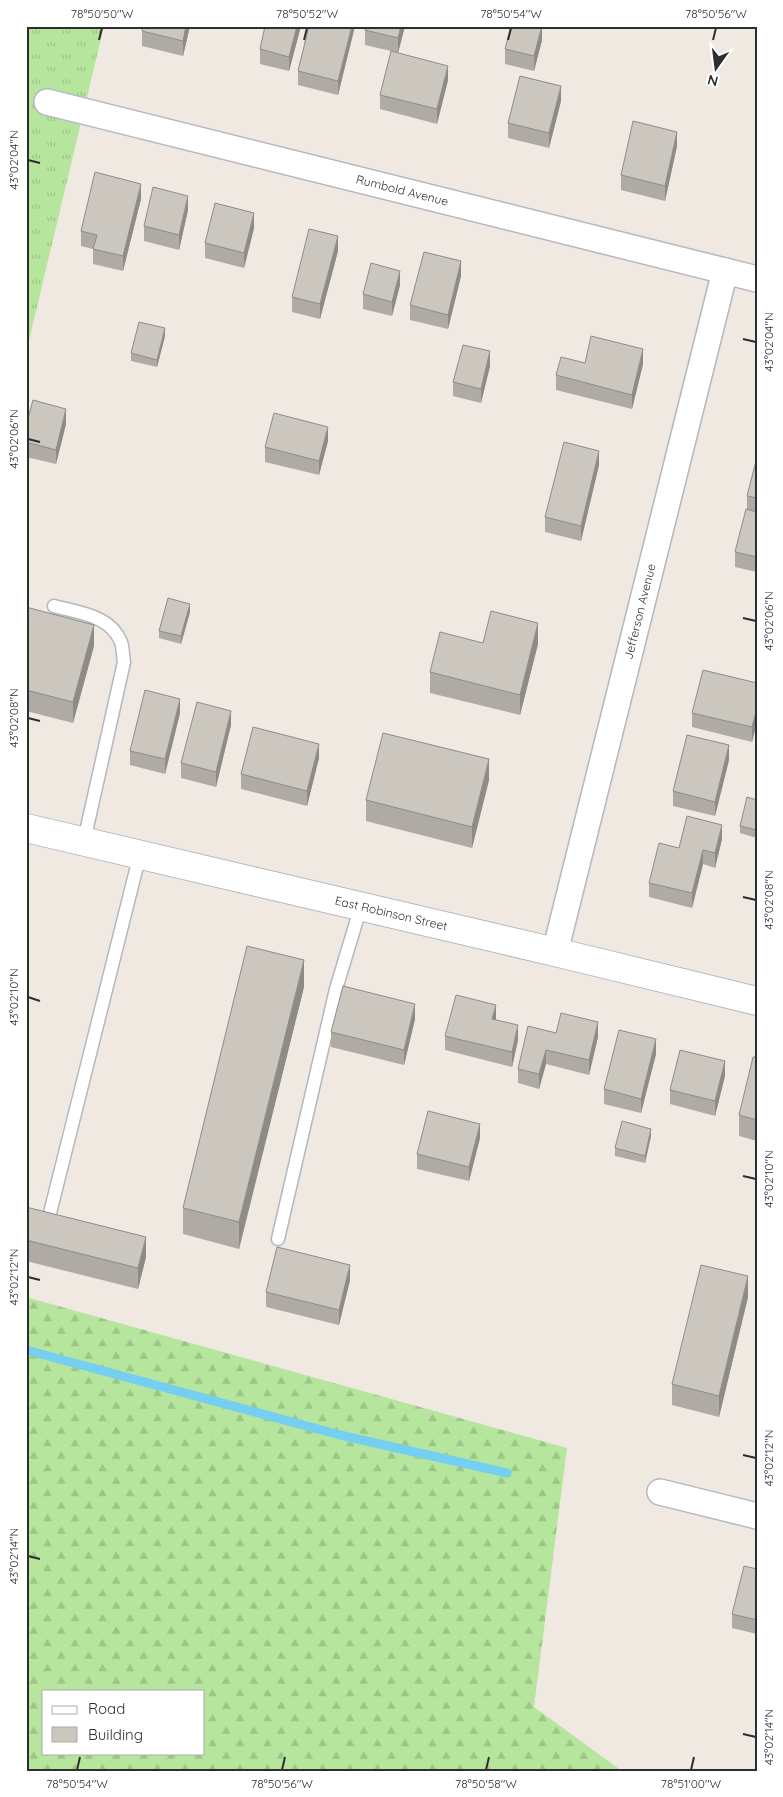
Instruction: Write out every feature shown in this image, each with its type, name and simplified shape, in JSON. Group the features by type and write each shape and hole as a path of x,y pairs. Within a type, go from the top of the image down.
{"street":[{"name":"Rumbold Avenue","path":"47,102 757,279"},
{"name":"Jefferson Avenue","path":"555,952 725,271"},
{"name":"East Robinson Street","path":"26,828 555,952 757,1002"},
{"path":"660,1492 757,1516"}],"lane":[{"path":"54,606 99,618 112,627 121,643 124,662 84,841"},
{"path":"33,1218 52,1222 140,854"},
{"path":"278,1239 336,989 360,906"}],"green space":[{"path":"26,26 104,26 26,353"},
{"path":"26,1297 567,1448 534,1707 622,1771 26,1771"}],"building":[{"path":"143,26 186,26 183,41 142,31"},
{"path":"265,26 297,26 289,57 260,49"},
{"path":"309,26 352,26 338,81 298,71"},
{"path":"366,26 401,26 398,38 365,30"},
{"path":"511,26 542,26 534,56 505,49"},
{"path":"391,51 448,66 437,109 380,95"},
{"path":"520,76 561,86 549,133 508,123"},
{"path":"633,121 677,132 665,186 621,175"},
{"path":"95,172 141,184 123,256 93,249 97,235 81,231"},
{"path":"153,187 188,196 179,235 144,226"},
{"path":"215,203 254,213 244,253 205,243"},
{"path":"309,229 338,236 320,304 292,297"},
{"path":"424,252 461,261 448,315 410,305"},
{"path":"371,263 400,271 392,302 363,294"},
{"path":"139,322 165,328 157,360 131,353"},
{"path":"591,336 643,349 632,395 556,375 561,357 585,363"},
{"path":"463,345 490,351 481,389 453,382"},
{"path":"33,400 66,409 56,450 26,442 26,426"},
{"path":"274,413 328,427 319,461 265,447"},
{"path":"564,442 599,451 581,526 545,517"},
{"path":"757,457 757,498 747,496"},
{"path":"746,509 757,512 757,557 735,552"},
{"path":"168,598 190,604 181,636 159,631"},
{"path":"26,607 94,625 73,702 26,690"},
{"path":"491,611 538,623 520,695 430,672 440,632 483,643"},
{"path":"703,670 757,683 757,708 752,727 692,713"},
{"path":"145,690 180,699 165,759 130,751"},
{"path":"197,702 231,711 216,772 181,763"},
{"path":"253,727 319,744 307,791 241,774"},
{"path":"383,733 489,759 472,827 366,800"},
{"path":"687,735 729,745 715,802 673,791"},
{"path":"747,797 757,800 757,830 740,826"},
{"path":"687,816 722,825 715,853 703,850 692,893 649,883 659,843 679,848"},
{"path":"247,946 304,960 239,1222 183,1208"},
{"path":"343,986 415,1004 404,1050 331,1032"},
{"path":"456,995 496,1005 492,1019 518,1025 512,1052 445,1036"},
{"path":"561,1013 598,1022 589,1060 546,1050 539,1074 518,1069 528,1026 556,1033"},
{"path":"619,1030 656,1039 641,1099 604,1089"},
{"path":"680,1050 725,1061 715,1101 670,1090"},
{"path":"753,1057 757,1057 757,1120 739,1115"},
{"path":"428,1111 480,1124 469,1167 417,1154"},
{"path":"622,1121 651,1129 645,1156 615,1148"},
{"path":"26,1207 146,1237 138,1268 26,1240"},
{"path":"277,1247 350,1265 339,1310 266,1292"},
{"path":"701,1265 748,1276 719,1396 672,1384"},
{"path":"744,1566 757,1569 757,1620 732,1614"}],"waterway":[{"path":"26,1350 340,1435 507,1473"}]}
